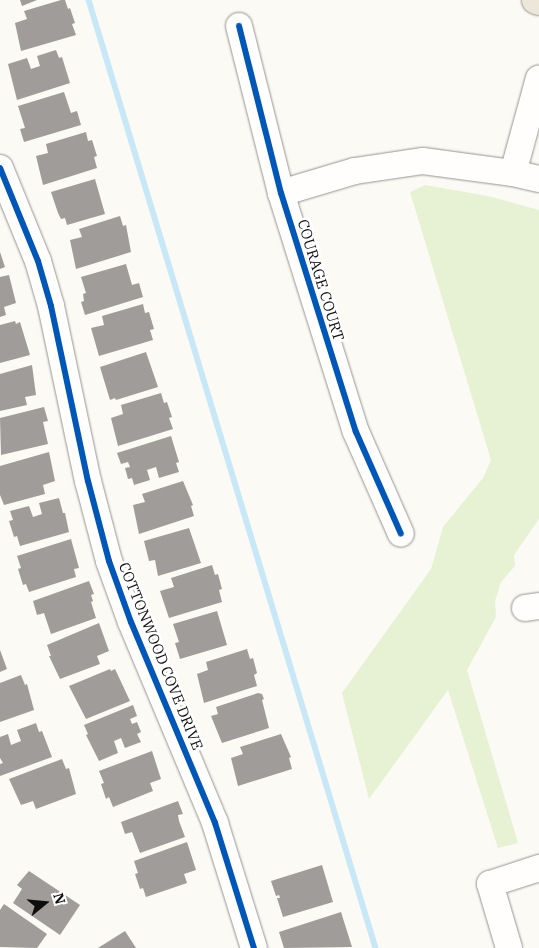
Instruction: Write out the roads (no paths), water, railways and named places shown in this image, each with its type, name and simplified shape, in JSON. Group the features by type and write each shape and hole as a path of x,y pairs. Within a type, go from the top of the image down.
{"street":[{"name":"COURAGE COURT","path":"239,26 281,193 356,432 401,534"},
{"path":"281,193 355,171 423,161 531,172 539,78"},
{"name":"COTTONWOOD COVE DRIVE","path":"0,168 38,261 51,306 88,481 110,561 131,622 215,824 254,948"},
{"path":"510,948 490,884 539,868"}],"waterway":[{"path":"89,0 376,948"}]}
